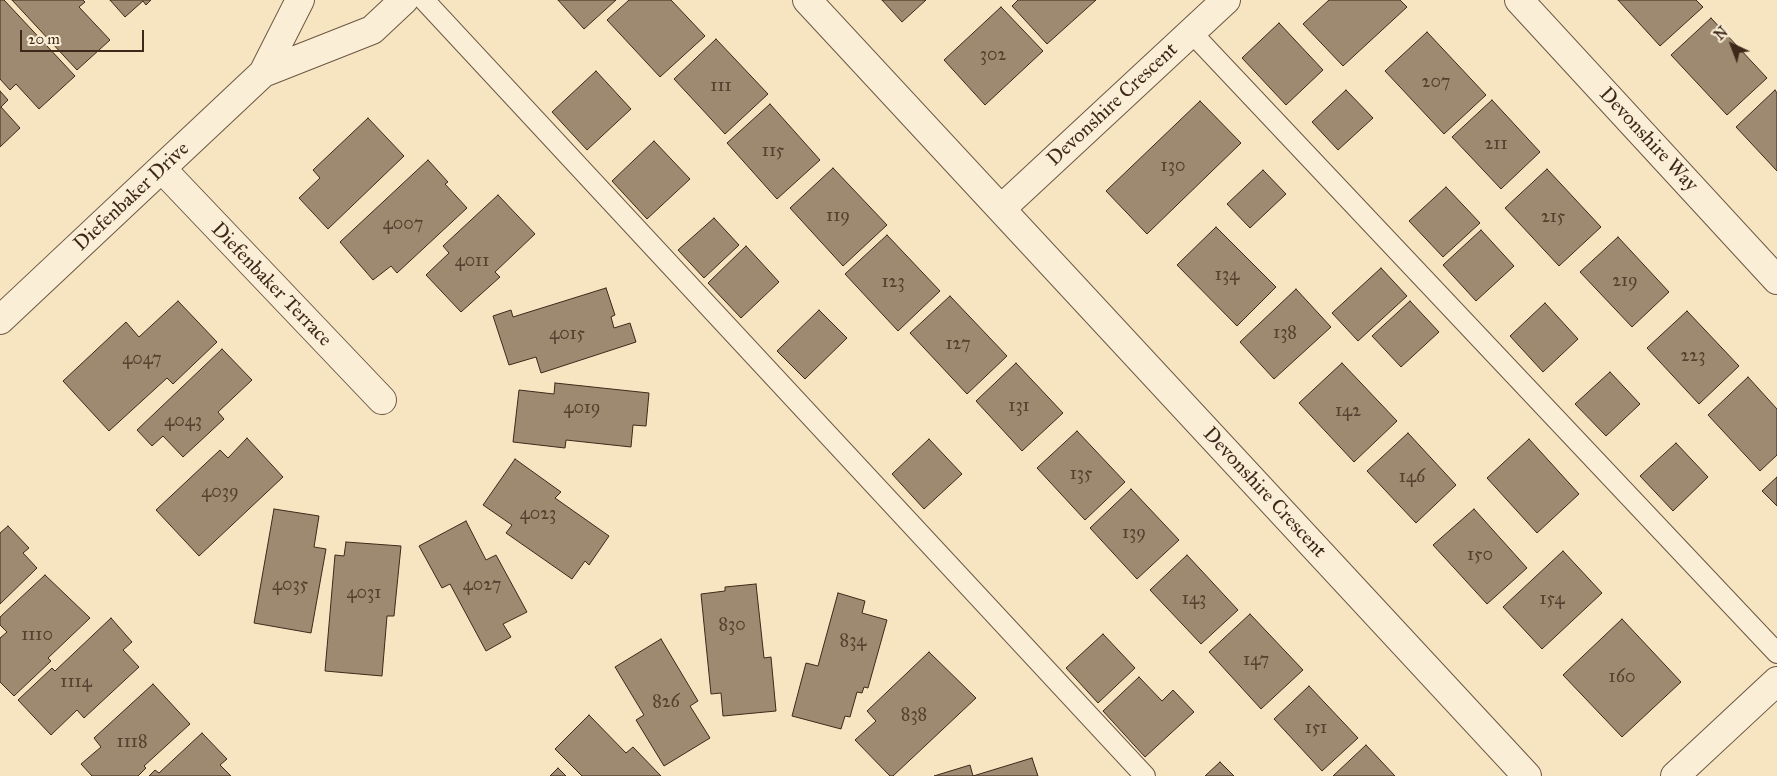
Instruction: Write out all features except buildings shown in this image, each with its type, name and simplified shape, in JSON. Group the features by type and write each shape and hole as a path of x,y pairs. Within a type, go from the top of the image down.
{"street":[{"name":"Diefenbaker Drive","path":"0,320 263,73 300,0"},
{"name":"Diefenbaker Drive","path":"263,73 372,30 404,0"},
{"name":"Devonshire Crescent","path":"1001,209 1226,0"},
{"name":"Devonshire Way","path":"1519,0 1777,280"},
{"name":"Devonshire Crescent","path":"809,1 1527,776"},
{"name":"Diefenbaker Terrace","path":"162,169 382,400"},
{"path":"1676,776 1777,681"}],"lane":[{"path":"424,0 1145,776"},
{"path":"1191,32 1777,653"}]}
